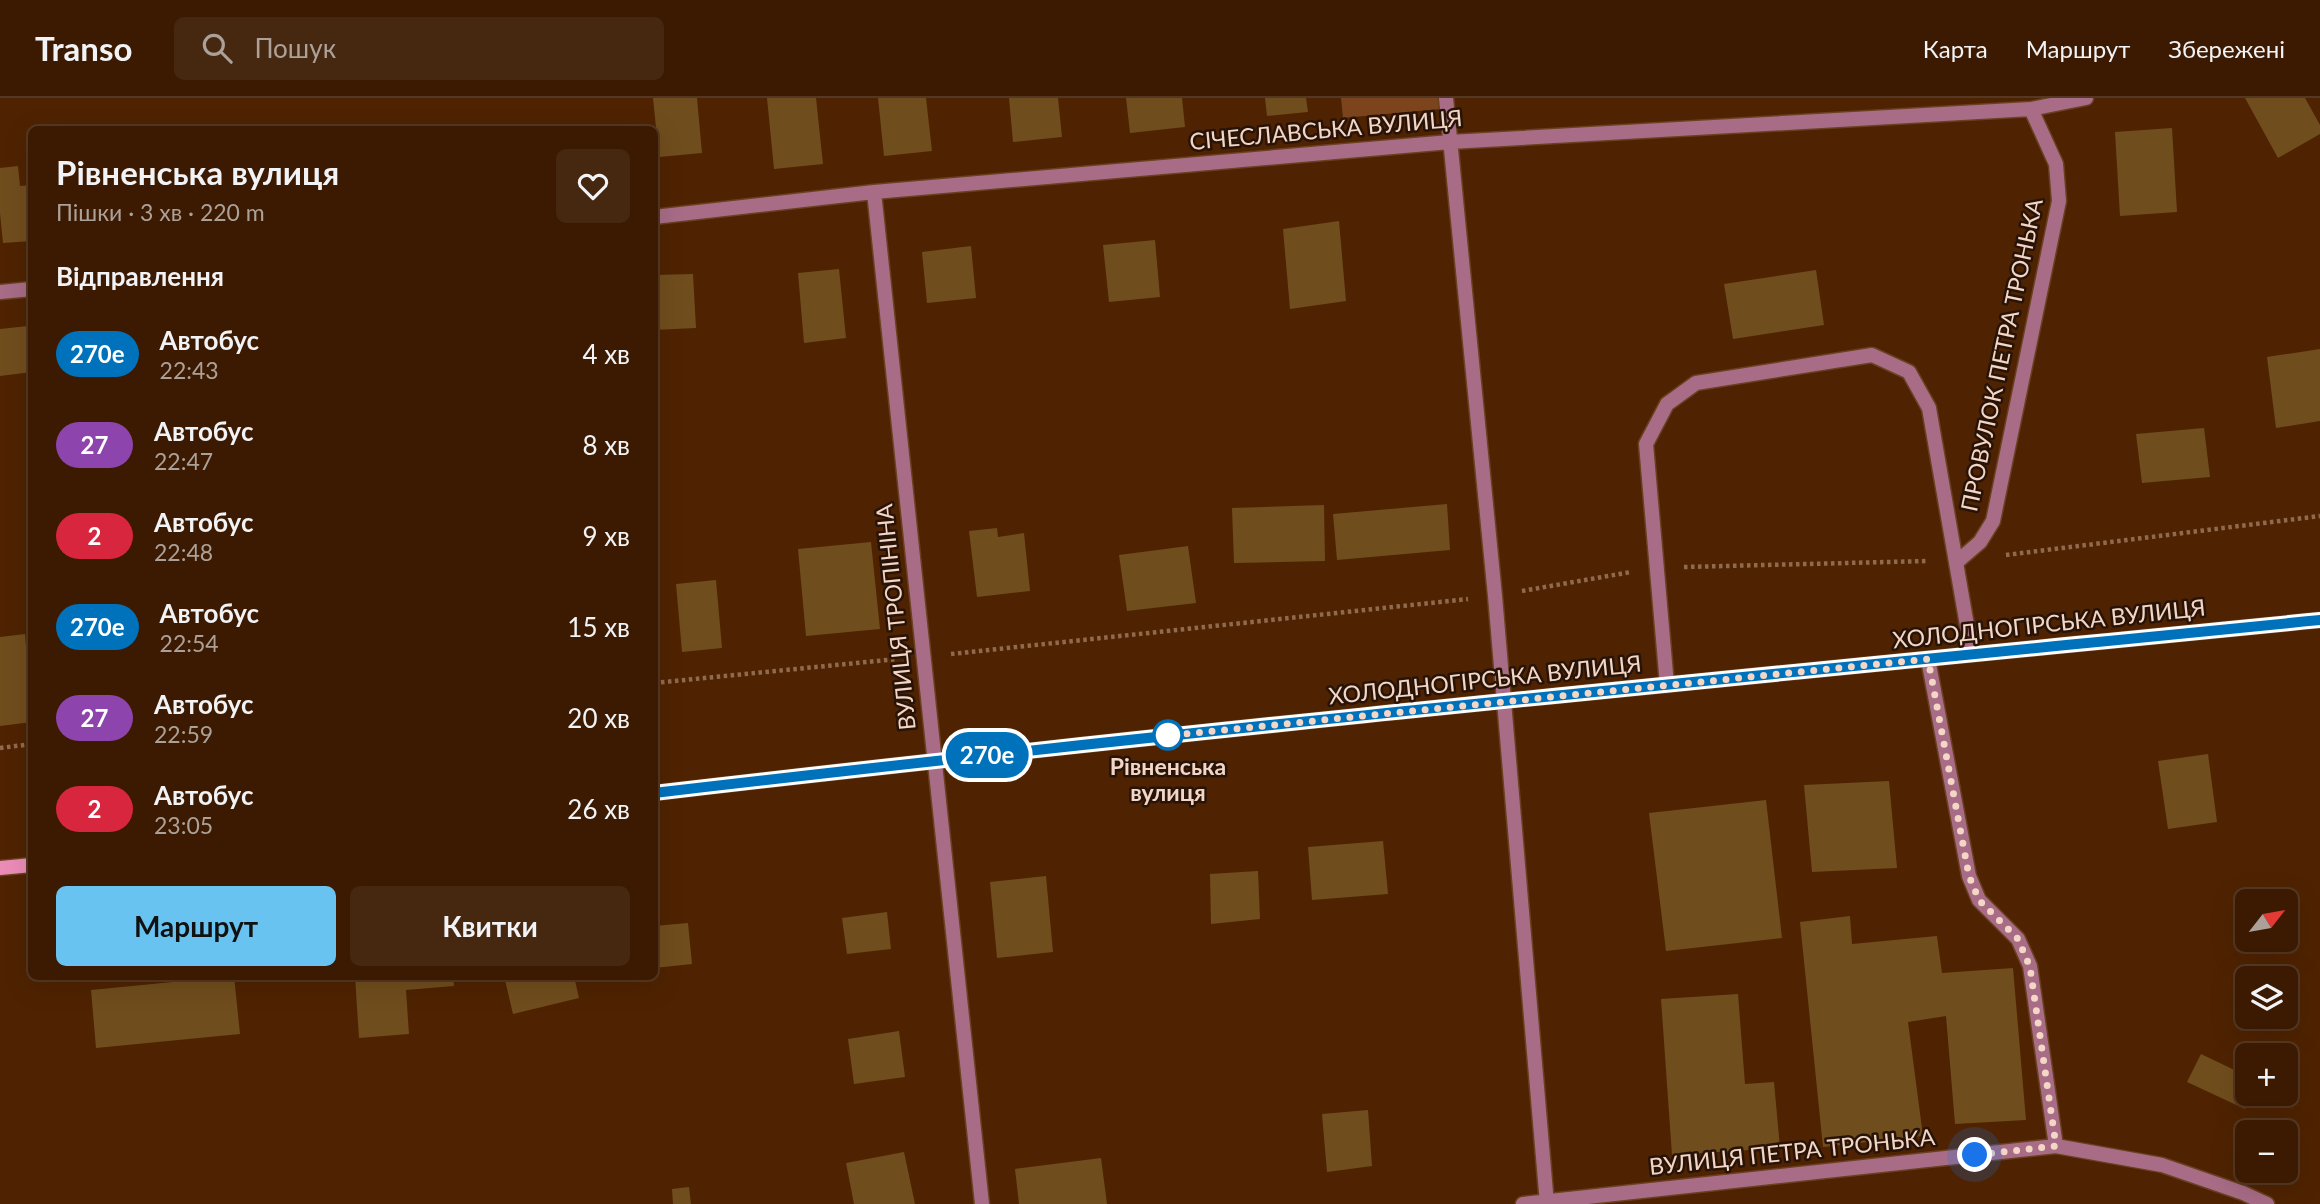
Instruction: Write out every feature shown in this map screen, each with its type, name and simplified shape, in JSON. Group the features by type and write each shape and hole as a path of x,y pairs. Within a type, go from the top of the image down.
{"main road":[{"name":"ХОЛОДНОГІРСЬКА ВУЛИЦЯ","path":"658,793 934,760 2320,620"},
{"path":"0,869 28,866"}],"street":[{"path":"1446,98 1547,1202"},
{"name":"СІЧЕСЛАВСЬКА ВУЛИЦЯ","path":"658,217 874,192 1450,142 2031,109 2086,98"},
{"name":"ПРОВУЛОК ПЕТРА ТРОНЬКА","path":"1958,561 1980,542 1993,521 2059,201 2056,164 2031,109"},
{"name":"ВУЛИЦЯ ТРОПІНІНА","path":"874,192 982,1204"},
{"path":"0,292 28,289"},
{"path":"1667,685 1646,444 1667,404 1696,383 1872,355 1909,372 1929,408 1958,561 1972,654"},
{"path":"1928,659 1969,876 1979,900 2018,939 2030,967 2056,1146"},
{"name":"ВУЛИЦЯ ПЕТРА ТРОНЬКА","path":"1523,1204 2056,1146 2162,1165 2267,1204"}],"path":[{"path":"0,748 28,744"}],"shaded area":[{"path":"1341,98 1439,98 1440,109 1343,118"}],"building":[{"path":"653,98 697,98 702,153 659,157 658,126 656,126"},
{"path":"767,98 816,98 823,164 774,169"},
{"path":"878,98 926,98 932,151 884,156"},
{"path":"1009,98 1058,98 1062,137 1013,142"},
{"path":"1126,98 1182,98 1185,127 1130,133"},
{"path":"1265,98 1306,98 1308,112 1267,116"},
{"path":"2245,98 2305,98 2320,125 2320,134 2278,158"},
{"path":"2172,128 2177,212 2120,216 2115,132"},
{"path":"18,166 20,186 28,185 28,241 3,243 0,168"},
{"path":"1339,221 1346,301 1290,309 1283,229"},
{"path":"1155,240 1160,297 1109,302 1103,245"},
{"path":"971,246 976,298 927,303 922,252"},
{"path":"839,269 846,338 804,343 798,273"},
{"path":"1816,270 1824,325 1733,339 1724,284"},
{"path":"693,274 696,328 658,330 658,275"},
{"path":"28,326 28,372 0,376 0,329"},
{"path":"2320,349 2320,421 2276,428 2267,357"},
{"path":"2204,428 2210,477 2142,483 2136,434"},
{"path":"1447,504 1450,550 1337,560 1333,514"},
{"path":"1324,505 1325,561 1234,563 1232,508"},
{"path":"997,528 998,537 1024,533 1030,591 977,597 969,531"},
{"path":"871,542 880,629 806,636 798,549"},
{"path":"1188,546 1196,603 1127,611 1119,555"},
{"path":"716,580 722,648 682,652 676,584"},
{"path":"25,634 28,722 0,726 0,637"},
{"path":"2208,754 2217,822 2168,829 2158,761"},
{"path":"1889,781 1897,868 1812,872 1804,785"},
{"path":"1766,800 1782,938 1666,951 1649,813"},
{"path":"1383,841 1388,894 1312,900 1308,847"},
{"path":"1258,871 1260,919 1211,924 1210,874"},
{"path":"1046,876 1053,952 997,958 990,882"},
{"path":"887,912 891,949 847,954 842,918"},
{"path":"1850,916 1852,944 1937,936 1942,973 2013,968 2026,1120 1955,1124 1946,1016 1908,1022 1923,1136 1823,1147 1800,922"},
{"path":"688,923 692,964 658,968 658,926"},
{"path":"193,980 234,980 240,1034 96,1048 91,990"},
{"path":"355,980 453,980 454,986 406,990 409,1034 359,1038"},
{"path":"505,980 575,980 579,998 513,1014"},
{"path":"1738,994 1745,1084 1774,1082 1780,1148 1672,1155 1661,999"},
{"path":"899,1031 905,1077 854,1084 848,1039"},
{"path":"2201,1054 2235,1070 2235,1104 2187,1082"},
{"path":"1368,1110 1372,1166 1327,1172 1322,1114"},
{"path":"904,1152 915,1204 854,1204 846,1163"},
{"path":"1101,1158 1107,1204 1019,1204 1015,1169"},
{"path":"689,1187 691,1204 673,1204 672,1189"}],"bus line":[{"name":"270е","path":"658,793 934,760 1399,711 2320,620"}],"place":[{"name":"Рівненська вулиця","path":"1168,735"}],"route":[{"path":"1168,735 1165,736 1928,659 1969,876 1979,900 2018,939 2030,967 2056,1146 1975,1155"}]}
